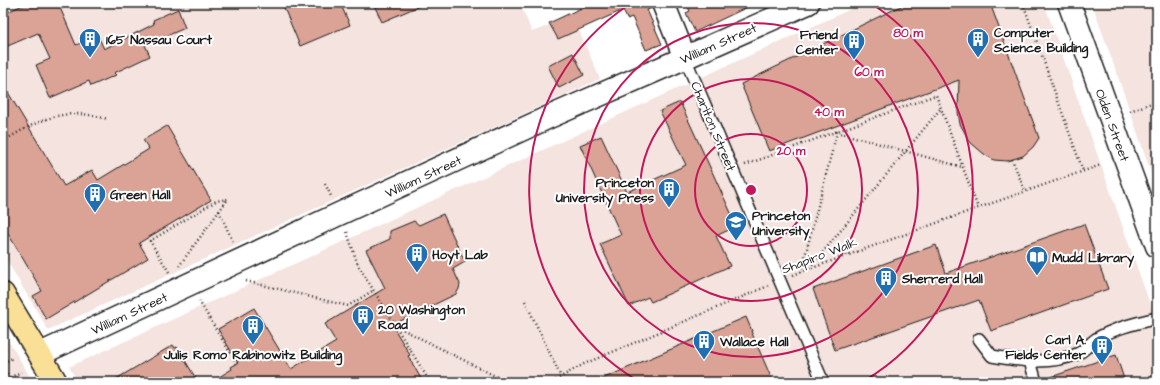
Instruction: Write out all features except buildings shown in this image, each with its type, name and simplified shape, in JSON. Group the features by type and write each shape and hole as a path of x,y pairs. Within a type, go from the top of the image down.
{"main road":[{"path":"3,294 56,382"}],"street":[{"name":"Charlton Street","path":"663,3 685,58"},
{"name":"William Street","path":"40,354 547,118 808,3"},
{"name":"Olden Street","path":"1069,3 1157,246"}],"lane":[{"name":"Charlton Street","path":"685,58 823,382"},
{"path":"979,339 992,356 1021,361 1051,361 1078,354 1096,339 1114,330 1157,318"},
{"path":"1030,361 1036,382"}],"path":[{"path":"1023,3 1082,171"},
{"path":"733,169 936,95 978,208"},
{"path":"1130,111 1157,101"},
{"path":"809,269 941,108"},
{"path":"3,141 22,130 57,115 78,114 108,119"},
{"path":"837,132 963,167"},
{"path":"800,272 837,132"},
{"path":"1012,159 1025,191"},
{"name":"Shapiro Walk","path":"552,382 591,361 800,272 1101,165"},
{"path":"325,184 332,198"},
{"path":"170,274 150,241 216,201 228,199 174,272"},
{"path":"219,212 234,244"},
{"path":"347,230 358,264 430,382"},
{"path":"242,280 348,306 374,290"},
{"path":"198,300 237,364"},
{"path":"525,301 561,377"},
{"path":"395,326 507,382"},
{"path":"3,362 13,358"},
{"path":"3,367 9,380"},
{"path":"3,382 21,372"}],"shaded area":[{"path":"25,3 520,3 532,32 573,16 600,79 48,330 3,254 3,13"},
{"name":"Princeton University","path":"864,3 1044,3 1157,324 1157,382 1024,382 1022,378 1011,382 78,382 69,367"},
{"path":"1092,3 1157,3 1157,190 1130,111"},
{"path":"3,333 11,345 33,382 3,382"}],"place":[{"name":"165 Nassau Court","path":"90,58"},
{"name":"Computer Science Building","path":"978,58"},
{"name":"Friend Center","path":"854,60"},
{"name":"Princeton University Press","path":"669,208"},
{"name":"Green Hall","path":"95,214"},
{"name":"Princeton University","path":"736,242"},
{"name":"Hoyt Lab","path":"417,274"},
{"name":"Mudd Library","path":"1037,276"},
{"name":"Sherrerd Hall","path":"886,298"},
{"name":"20 Washington Road","path":"363,336"},
{"name":"Julis Romo Rabinowitz Building","path":"253,346"},
{"name":"Wallace Hall","path":"704,360"},
{"name":"Carl A. Fields Center","path":"1102,366"}]}
